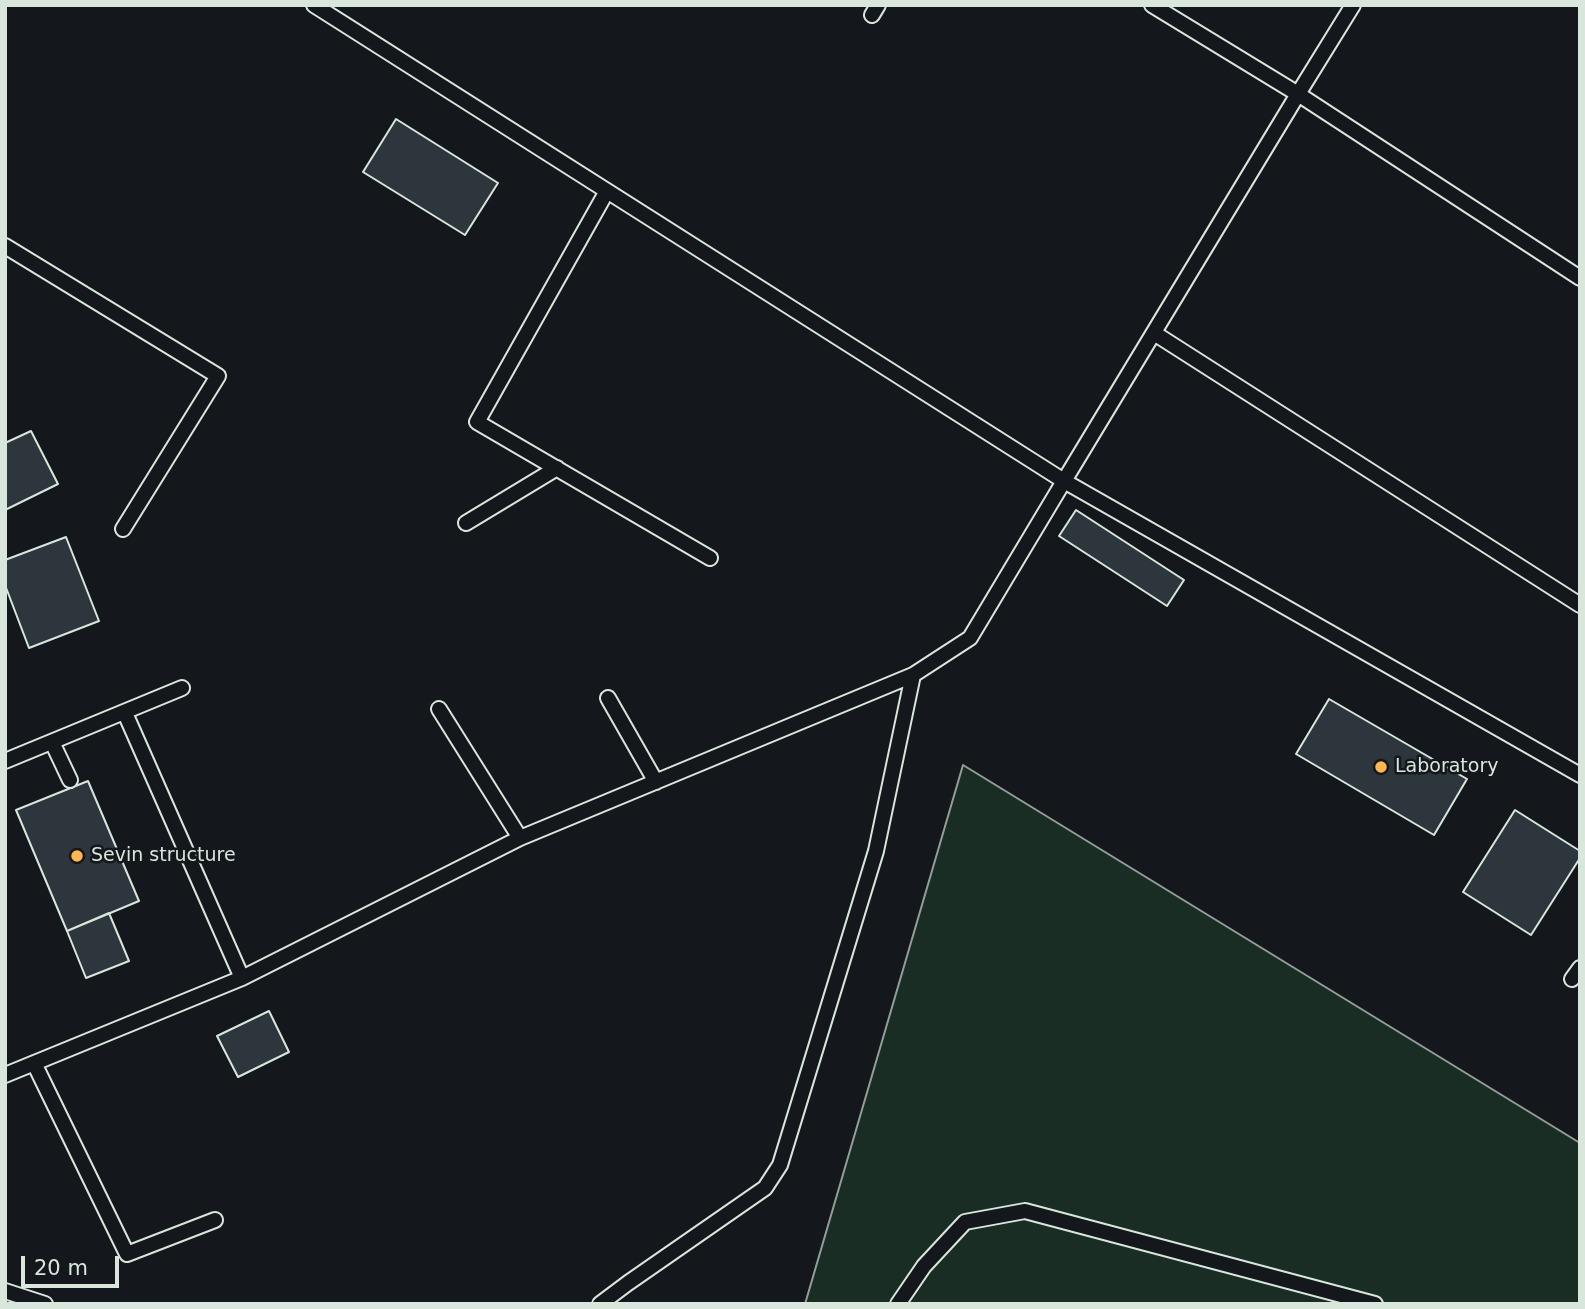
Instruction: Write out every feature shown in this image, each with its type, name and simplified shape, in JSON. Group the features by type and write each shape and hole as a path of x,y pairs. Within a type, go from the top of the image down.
{"lane":[{"path":"314,5 1064,481 1580,775"},
{"path":"1152,5 1298,94 1580,278"},
{"path":"5,1075 242,978 520,838 913,675 970,639 1353,5"},
{"path":"607,191 477,422 710,558"},
{"path":"5,246 218,376 123,529"},
{"path":"1154,333 1580,605"},
{"path":"466,523 557,468"},
{"path":"600,1304 765,1188 780,1166 876,851 913,675"},
{"path":"5,761 182,688"},
{"path":"608,698 656,782"},
{"path":"439,709 520,838"},
{"path":"125,713 242,978"},
{"path":"51,742 70,780"},
{"path":"34,1063 127,1254 215,1220"},
{"path":"898,1304 924,1266 965,1222 1025,1211 1375,1304"},
{"path":"5,1291 45,1304"}],"green space":[{"path":"963,765 1580,1143 1580,1304 805,1304"}],"building":[{"path":"396,119 498,183 465,235 363,172"},
{"path":"31,431 58,484 5,510 5,443"},
{"path":"1076,510 1184,580 1167,606 1059,536"},
{"path":"66,537 99,621 29,648 5,585 5,560"},
{"name":"Laboratory","path":"1329,699 1467,779 1434,835 1296,754"},
{"name":"Sevin structure","path":"88,781 139,901 67,931 16,810"},
{"path":"1515,810 1580,851 1580,858 1531,935 1463,892"},
{"path":"109,913 129,961 86,978 67,931"},
{"path":"269,1011 289,1052 238,1077 217,1036"}],"place":[{"name":"Laboratory","path":"1381,767"},
{"name":"Sevin structure","path":"77,856"}]}
